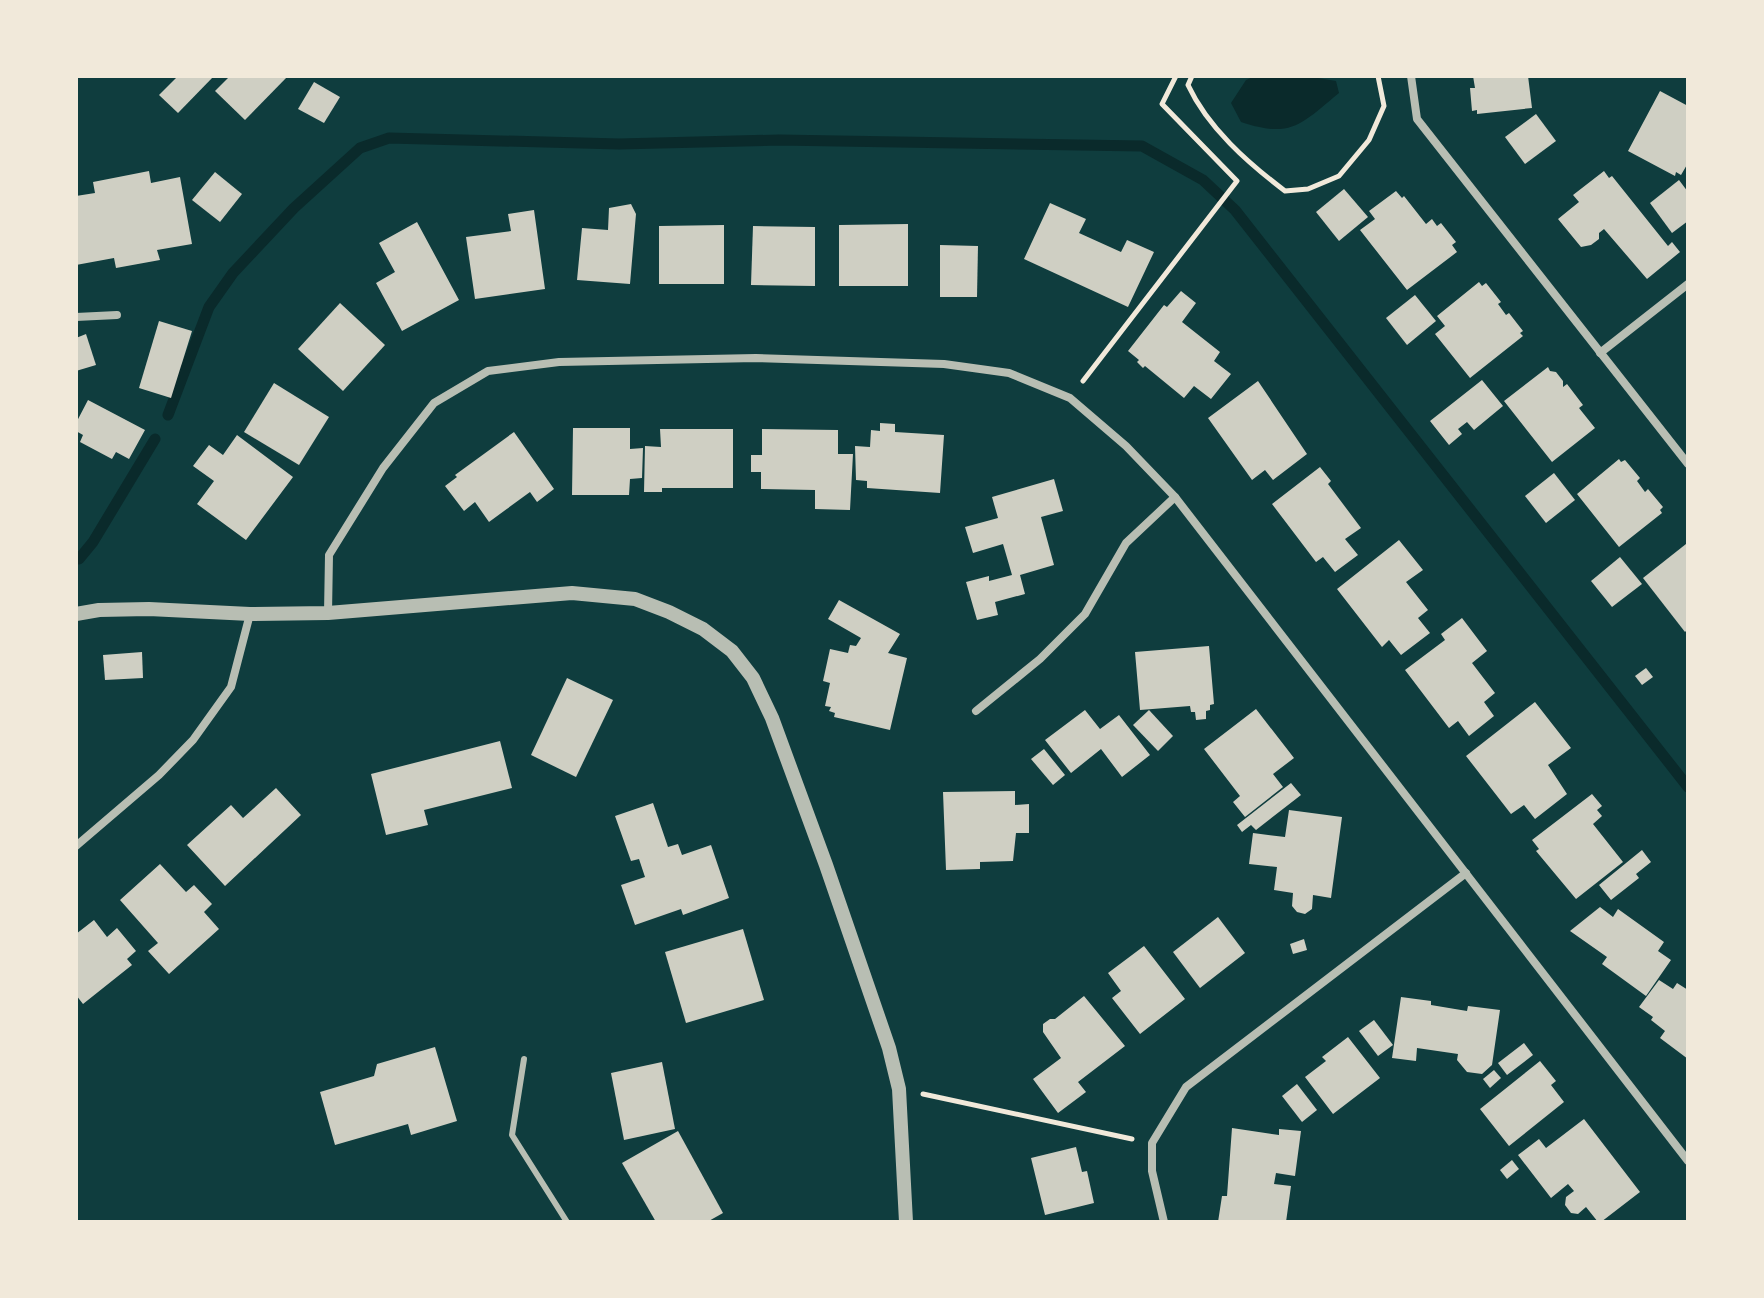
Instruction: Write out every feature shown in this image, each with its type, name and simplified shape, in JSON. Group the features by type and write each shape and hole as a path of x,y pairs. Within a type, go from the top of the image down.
{"street":[{"path":"1411,76 1417,119 1688,464"},
{"path":"1600,353 1688,284"},
{"path":"76,317 117,315"},
{"path":"328,613 329,555 383,468 434,403 488,371 559,362 756,358 944,364 1009,373 1070,398 1126,446 1175,497 1688,1161"},
{"path":"976,711 1040,659 1085,614 1126,543 1175,497"},
{"path":"76,614 99,610 149,609 250,614 328,613 572,593 635,599 703,629 732,651 753,678 778,733 884,1034 899,1089 906,1222"},
{"path":"76,846 159,775 193,740 231,687 250,614"},
{"path":"1164,1222 1152,1171 1152,1143 1186,1087 1466,873"}],"lane":[{"path":"524,1059 512,1135 567,1222"}],"path":[{"path":"1070,398 1237,181 1162,104 1176,76"},
{"path":"1192,76 1188,85 1196,103 1219,133 1285,191 1308,189 1339,176 1369,140 1384,106 1378,76"},
{"path":"899,1089 1152,1143"}],"water":[{"path":"1255,76 1306,76 1336,81 1339,93 1295,126 1258,127 1241,122 1231,103 1246,80"}],"building":[{"path":"178,76 214,76 178,113 159,95"},
{"path":"230,76 288,76 245,120 215,91"},
{"path":"1473,76 1528,76 1532,108 1477,114 1477,110 1472,111 1470,88 1475,88"},
{"path":"314,82 340,97 324,123 298,109"},
{"path":"1660,91 1688,106 1688,163 1681,175 1676,172 1675,176 1628,151"},
{"path":"1536,114 1556,141 1525,164 1505,137"},
{"path":"149,171 151,183 180,177 192,244 157,250 160,260 116,268 114,258 76,265 76,196 95,193 93,182"},
{"path":"1604,171 1609,178 1612,176 1668,246 1672,242 1680,252 1647,279 1604,229 1599,233 1599,239 1581,247 1558,219 1579,202 1573,195"},
{"path":"215,172 242,194 220,222 192,200"},
{"path":"1679,180 1688,192 1688,221 1672,233 1650,203"},
{"path":"1344,189 1368,217 1339,241 1316,212"},
{"path":"1396,191 1402,198 1404,196 1426,224 1432,219 1437,226 1441,223 1456,242 1452,245 1457,252 1407,290 1360,230 1375,219 1369,211"},
{"path":"1050,203 1086,219 1079,233 1121,252 1127,240 1154,252 1128,307 1024,259"},
{"path":"631,204 636,214 630,284 577,280 582,228 608,230 609,208"},
{"path":"534,210 545,289 475,299 466,237 511,231 508,214"},
{"path":"417,222 459,300 402,331 376,283 395,272 379,243"},
{"path":"908,224 908,286 839,286 839,225"},
{"path":"724,225 724,284 659,284 659,226"},
{"path":"753,226 815,227 815,286 751,285"},
{"path":"940,245 978,246 977,297 940,297"},
{"path":"1479,282 1482,286 1486,283 1501,302 1498,304 1506,315 1509,313 1523,331 1520,333 1523,336 1470,378 1435,334 1445,326 1437,316"},
{"path":"1181,291 1196,303 1182,322 1220,352 1214,361 1231,374 1211,399 1194,386 1184,398 1145,366 1143,368 1128,351 1164,305 1167,307"},
{"path":"1415,295 1436,321 1407,345 1386,318"},
{"path":"340,303 385,345 343,391 298,349"},
{"path":"159,321 192,331 171,398 139,388"},
{"path":"86,334 96,365 76,371 76,338"},
{"path":"1548,367 1563,381 1563,387 1567,384 1583,405 1579,408 1595,428 1552,462 1504,401"},
{"path":"1482,380 1503,406 1474,430 1467,422 1458,429 1462,434 1449,445 1430,421"},
{"path":"1258,381 1307,454 1273,480 1265,470 1252,480 1208,418"},
{"path":"274,383 329,417 299,465 244,432"},
{"path":"88,400 145,430 129,459 116,452 112,459 80,442 83,435 76,431 76,423"},
{"path":"880,423 895,424 895,432 944,435 940,493 867,488 867,481 856,480 855,446 870,447 871,430 880,431"},
{"path":"573,428 630,428 630,449 643,448 642,478 630,479 629,495 572,495"},
{"path":"660,429 733,429 733,488 662,488 662,492 644,492 645,446 661,447"},
{"path":"762,429 838,430 838,454 853,454 850,510 815,509 815,490 761,489 761,472 751,472 751,455 762,455"},
{"path":"514,432 554,489 537,502 530,492 489,522 475,502 464,511 445,486 457,477 455,475"},
{"path":"237,435 293,477 246,540 197,504 214,481 193,466 209,445 223,455"},
{"path":"1619,459 1621,462 1625,460 1640,478 1637,481 1645,492 1648,489 1663,507 1660,510 1662,513 1619,547 1577,494"},
{"path":"1320,467 1331,481 1328,484 1361,528 1345,539 1358,555 1335,572 1323,557 1316,562 1272,504"},
{"path":"1554,473 1575,500 1546,523 1525,496"},
{"path":"1054,479 1063,511 1041,517 1054,565 1020,575 1025,594 995,602 998,615 977,620 966,582 989,576 989,581 1012,575 1003,544 973,553 965,527 998,518 992,497"},
{"path":"1399,540 1423,570 1406,582 1428,610 1418,618 1430,633 1401,655 1389,640 1382,647 1337,589"},
{"path":"1686,544 1688,629 1685,632 1643,578"},
{"path":"1620,557 1642,584 1612,607 1591,581"},
{"path":"839,600 900,634 888,653 907,658 890,730 834,717 835,713 829,711 831,707 825,706 830,683 823,681 830,649 848,653 850,645 856,646 861,638 828,619"},
{"path":"1462,618 1487,651 1472,663 1495,693 1484,702 1494,716 1469,736 1458,721 1449,728 1405,670 1445,640 1441,634"},
{"path":"1209,646 1214,704 1206,711 1206,719 1196,720 1190,706 1140,710 1135,652"},
{"path":"142,652 143,678 105,680 103,655"},
{"path":"1646,668 1653,677 1642,685 1635,676"},
{"path":"567,678 613,700 576,777 531,755"},
{"path":"1535,702 1571,748 1548,765 1567,794 1535,819 1524,805 1511,814 1466,756"},
{"path":"1256,709 1294,758 1273,774 1283,787 1245,817 1233,802 1240,796 1204,749"},
{"path":"1085,710 1100,729 1119,715 1150,755 1122,777 1101,749 1071,773 1045,740"},
{"path":"1149,710 1173,736 1158,751 1133,725"},
{"path":"500,741 512,788 424,810 428,825 386,835 371,774"},
{"path":"1044,749 1065,775 1053,785 1031,759"},
{"path":"1291,783 1301,795 1256,830 1251,825 1242,832 1237,825"},
{"path":"276,788 301,815 225,886 187,845 231,805 243,818"},
{"path":"1015,791 1015,805 1029,804 1029,833 1016,833 1013,861 980,862 980,869 946,870 943,792"},
{"path":"1592,794 1602,806 1597,810 1602,816 1593,824 1623,862 1576,899 1536,851 1539,849 1532,840"},
{"path":"653,803 668,847 678,844 682,855 711,845 729,898 683,915 681,909 635,925 621,885 645,877 639,859 631,861 615,816"},
{"path":"1289,810 1342,817 1331,898 1313,895 1312,909 1305,914 1297,912 1292,906 1293,893 1274,890 1277,867 1249,864 1253,833 1285,837"},
{"path":"1642,850 1651,862 1636,874 1639,878 1611,900 1599,885"},
{"path":"160,864 186,892 194,885 212,904 204,912 219,929 169,974 148,951 158,943 120,900"},
{"path":"1600,907 1613,917 1618,909 1664,942 1658,951 1671,960 1646,996 1602,964 1607,957 1570,931"},
{"path":"1218,917 1245,953 1200,988 1173,952"},
{"path":"94,920 107,937 117,928 136,951 127,959 132,965 83,1004 76,995 76,934"},
{"path":"743,929 764,1000 686,1023 665,952"},
{"path":"1304,939 1307,950 1293,954 1290,944"},
{"path":"1144,946 1185,999 1140,1034 1112,998 1121,991 1108,973"},
{"path":"1659,980 1673,989 1677,983 1688,990 1688,1059 1660,1038 1665,1031 1639,1007"},
{"path":"1084,996 1125,1046 1078,1082 1086,1092 1058,1113 1033,1079 1061,1058 1043,1032 1043,1024 1055,1019"},
{"path":"1401,997 1467,1011 1468,1006 1500,1010 1492,1065 1482,1074 1467,1072 1457,1060 1458,1054 1417,1048 1416,1061 1392,1058"},
{"path":"1374,1020 1393,1045 1378,1056 1359,1031"},
{"path":"1348,1037 1380,1078 1333,1114 1305,1077 1326,1061 1322,1057"},
{"path":"1524,1043 1533,1055 1507,1075 1498,1063"},
{"path":"435,1047 457,1121 411,1135 408,1124 335,1145 320,1092 374,1076 377,1064"},
{"path":"1540,1061 1556,1081 1551,1085 1564,1102 1509,1146 1480,1109"},
{"path":"662,1062 675,1129 624,1140 611,1073"},
{"path":"1494,1070 1501,1078 1490,1088 1483,1079"},
{"path":"1297,1084 1317,1110 1302,1122 1282,1096"},
{"path":"1584,1119 1640,1192 1601,1222 1586,1207 1578,1214 1571,1213 1565,1205 1566,1197 1574,1191 1568,1184 1551,1198 1518,1155 1539,1139 1546,1148"},
{"path":"1232,1128 1279,1135 1279,1129 1301,1131 1295,1176 1276,1173 1274,1184 1291,1186 1286,1222 1218,1222 1222,1196 1227,1196"},
{"path":"678,1131 723,1213 707,1222 656,1222 622,1163"},
{"path":"1076,1147 1082,1172 1087,1171 1094,1203 1045,1215 1031,1158"},
{"path":"1512,1160 1519,1169 1507,1179 1500,1170"}],"waterway":[{"path":"168,415 209,307 233,273 294,208 360,148 389,138 619,144 779,140 1142,146 1203,180 1235,210 1688,787"},
{"path":"79,559 93,542 155,439"}]}
